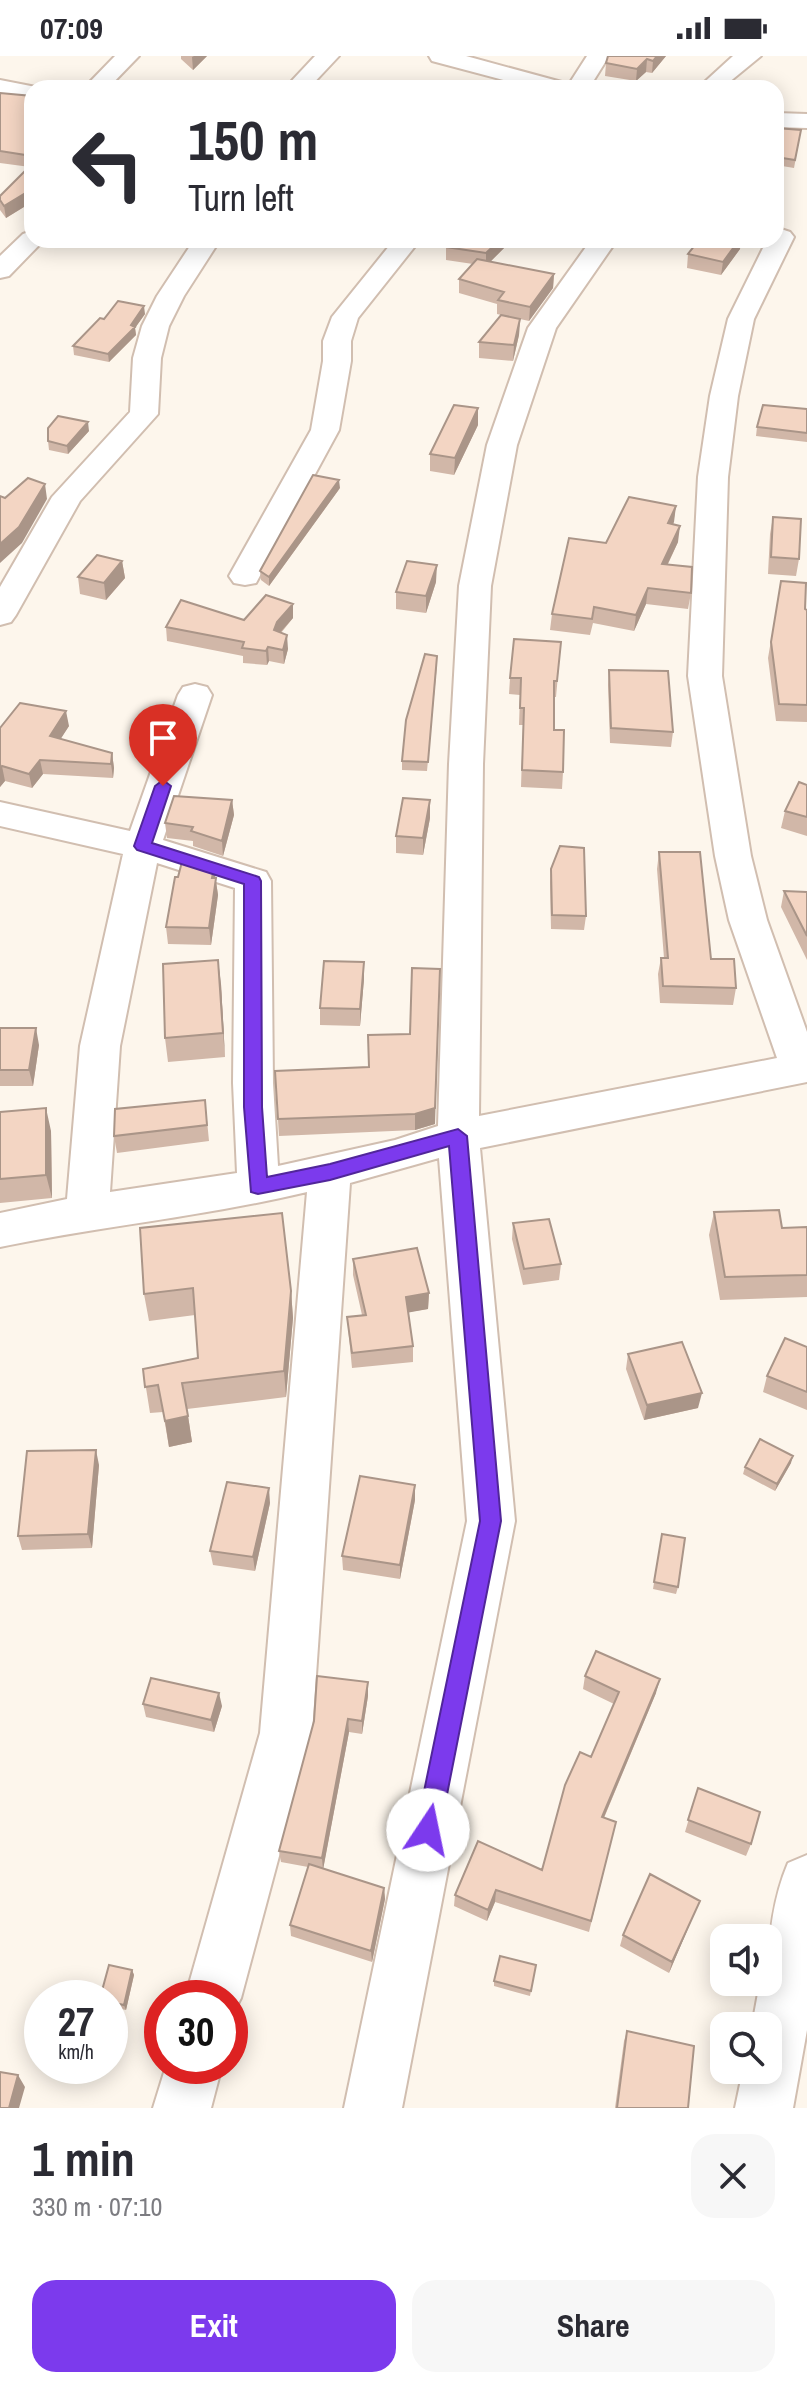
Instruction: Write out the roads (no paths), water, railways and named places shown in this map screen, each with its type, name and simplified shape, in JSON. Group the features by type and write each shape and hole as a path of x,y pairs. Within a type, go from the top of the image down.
{"street":[{"path":"103,80 128,56"},
{"path":"304,80 328,56"},
{"path":"440,56 530,80"},
{"path":"583,80 598,56"},
{"path":"718,80 735,64 750,56"},
{"path":"2,89 24,91"},
{"path":"784,120 807,121"},
{"path":"0,270 24,247"},
{"path":"0,615 67,497 144,414 146,358 154,329 202,248"},
{"path":"245,576 325,430 337,361 337,341 345,317 401,248"},
{"path":"373,2108 491,1521 458,1136 466,764 475,586 502,445 542,328 598,248"},
{"path":"0,1230 87,1212 258,1187 330,1172 458,1136 804,1067 748,920 733,856 705,676 713,477 724,396 741,319 782,248"},
{"path":"87,1212 100,1046 143,846 195,695"},
{"path":"0,814 143,846 253,881 253,1097 258,1187"},
{"path":"218,1980 286,1733 330,1172"},
{"path":"764,2108 807,1882"},
{"path":"182,2108 189,2084"}]}
